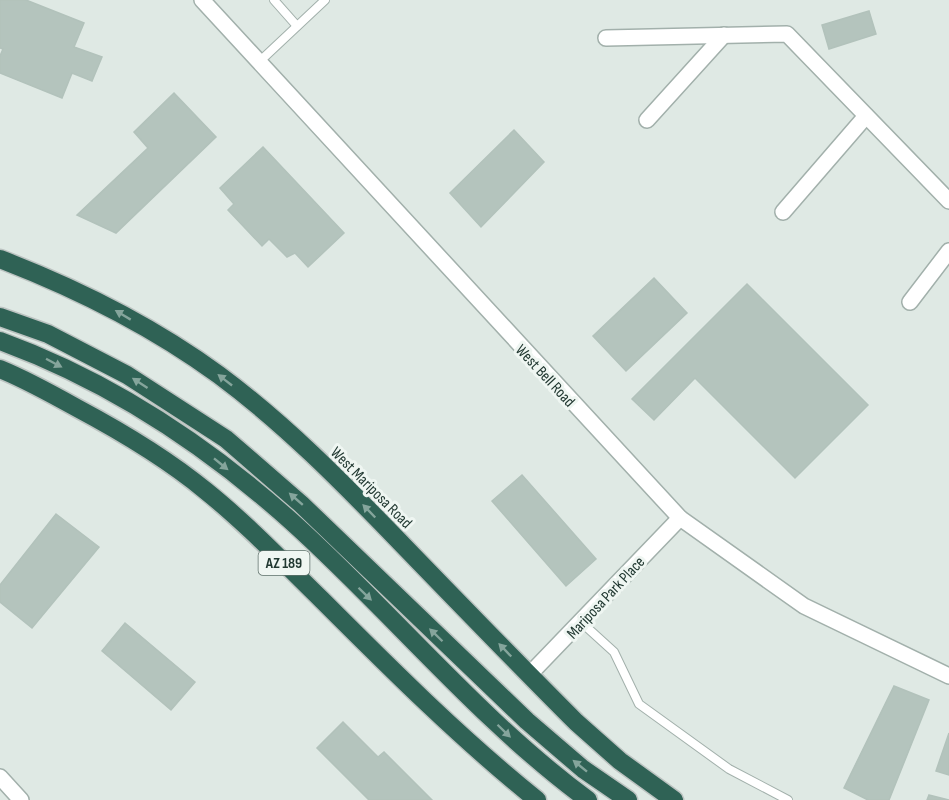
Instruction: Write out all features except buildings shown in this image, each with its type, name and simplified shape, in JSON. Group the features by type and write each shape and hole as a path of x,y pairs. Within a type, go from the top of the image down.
{"highway":[{"name":"West Mariposa Road","path":"0,259 42,275 106,305 191,356 272,417 324,464 576,722 620,761 674,800"},
{"path":"0,317 48,334 127,375 226,439 301,504 527,721 583,769 628,800"},
{"path":"0,341 40,355 123,399 215,459 291,521 508,734 560,780 588,800"},
{"name":"AZ 189","path":"0,369 106,423 160,456 206,491 249,528 454,728 497,768 537,800"}],"street":[{"name":"West Bell Road","path":"202,0 680,518 804,606 949,676"},
{"path":"606,38 787,34 949,201"},
{"path":"647,120 724,36"},
{"path":"783,212 866,116"},
{"path":"910,302 949,251"},
{"name":"Mariposa Park Place","path":"529,675 680,518"},
{"path":"0,777 21,800"}],"lane":[{"path":"274,0 297,26"},
{"path":"259,62 325,0"},
{"path":"581,622 614,652 639,704 729,769 788,800"}]}
